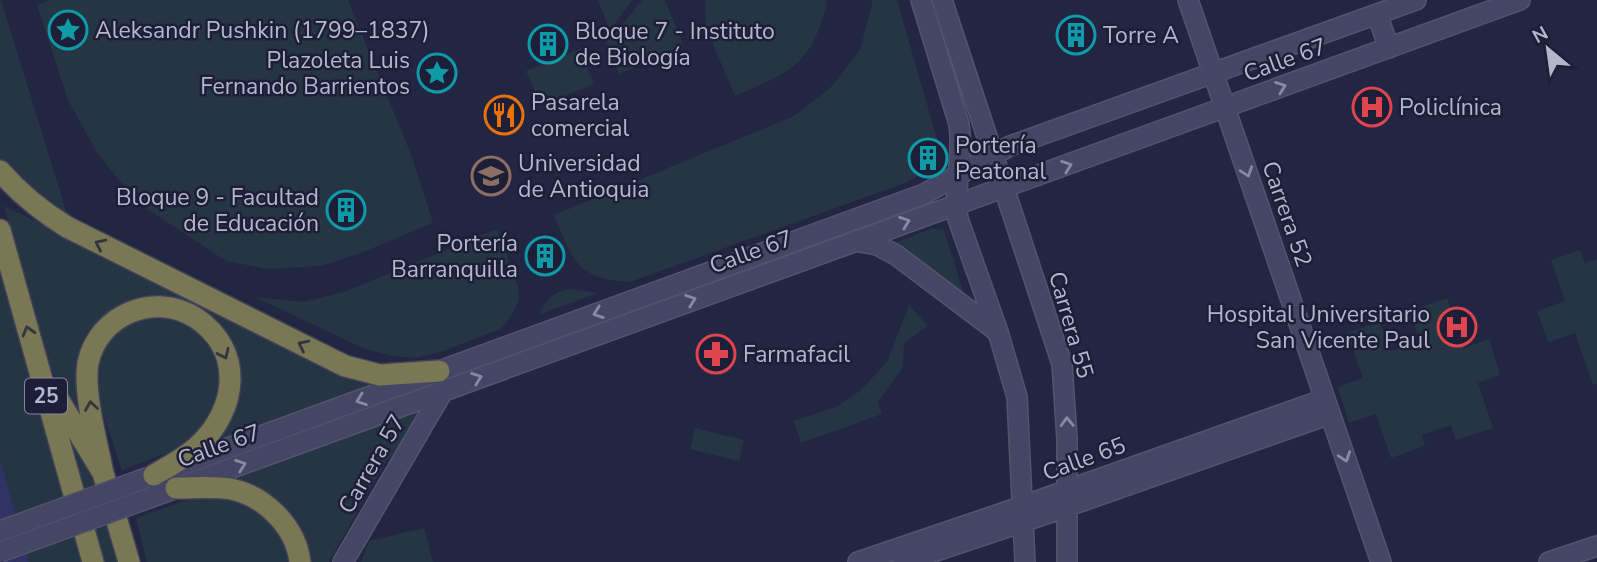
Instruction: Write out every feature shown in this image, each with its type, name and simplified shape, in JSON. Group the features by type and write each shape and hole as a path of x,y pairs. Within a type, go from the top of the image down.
{"highway":[{"path":"0,171 40,211 66,228 345,366 380,375 441,381"},
{"name":"25","path":"0,230 93,562"},
{"path":"103,473 87,380 88,364 94,345 104,328 121,315 137,309 157,307 177,310 196,318 211,332 222,348 229,367 231,386 226,406 206,438 190,453 154,475"},
{"name":"25","path":"38,366 103,473 129,562"},
{"path":"176,488 232,489 261,502 285,524 294,539 300,562"}],"main road":[{"path":"921,0 959,124 961,143 957,204 961,229 998,332 1017,397 1025,562"},
{"path":"942,0 1003,189"},
{"name":"Carrera 52","path":"1188,0 1381,562"},
{"name":"Calle 67","path":"0,531 127,495 176,488 441,381 936,189 1010,146 1416,0"},
{"name":"Calle 67","path":"0,552 127,495 154,475 854,241 1520,0"},
{"path":"1377,14 1389,48"},
{"name":"Carrera 55","path":"1003,189 1062,364 1066,404 1067,562"},
{"path":"854,241 877,245 896,255 998,332"},
{"name":"Carrera 57","path":"343,562 441,381"},
{"name":"Calle 65","path":"858,562 1023,514 1328,406"},
{"name":"Calle 65","path":"903,562 1023,514"},
{"path":"1549,562 1589,553"}],"shaded area":[{"path":"0,0 67,214 12,175 0,162"},
{"path":"51,0 348,0 412,157 433,223 321,266 268,269 226,261 137,202 97,153 68,100 37,5"},
{"path":"598,0 632,0 610,31"},
{"path":"642,0 665,0 684,47 619,74 605,39 613,36"},
{"path":"705,0 827,0 813,41 796,64 775,78 735,96 706,28"},
{"path":"873,0 897,0 937,139 935,153 924,171 905,183 630,282 598,276 578,264 554,215 794,116 831,87 860,50"},
{"path":"580,49 594,84 541,106 526,71"},
{"path":"4,206 352,370 396,381 211,448 232,418 238,392 233,366 219,333 129,303 100,319 90,329 84,341 77,379 82,418 47,363"},
{"path":"933,228 944,230 965,298 892,244"},
{"path":"497,229 518,286 519,300 512,315 501,329 437,353 416,358 392,356 365,349 255,297 303,302 344,292"},
{"path":"1580,250 1585,263 1597,259 1597,384 1593,385 1575,333 1548,342 1537,311 1565,301 1551,260"},
{"path":"0,267 65,491 81,562 29,562 0,458"},
{"path":"573,289 597,293 539,315 552,296"},
{"path":"1447,298 1464,348 1489,339 1500,375 1478,383 1493,428 1456,440 1451,425 1422,435 1425,446 1391,458 1376,414 1349,423 1338,387 1363,378 1347,333 1380,322 1391,351 1420,342 1410,311"},
{"path":"909,305 928,326 904,343 903,367 878,402 882,414 801,443 794,421 836,407 860,391 887,362"},
{"path":"148,315 169,317 189,325 203,336 216,351 224,380 207,426 186,446 122,470 100,405 95,372 108,332"},
{"path":"426,405 402,447 386,461 329,562 305,562 302,545 222,479"},
{"path":"68,425 93,468 118,562 103,562"},
{"path":"695,428 744,440 739,461 690,449"},
{"path":"0,458 29,562 0,562"},
{"path":"224,494 253,507 279,527 290,545 291,562 147,562 136,518 201,495"},
{"path":"424,528 433,562 361,562 369,541"}],"place":[{"name":"Aleksandr Pushkin (1799–1837)","path":"68,30"},
{"name":"Torre A","path":"1076,35"},
{"name":"Bloque 7 - Instituto de Biología","path":"548,44"},
{"name":"Plazoleta Luis Fernando Barrientos","path":"437,73"},
{"name":"Policlínica","path":"1372,107"},
{"name":"Pasarela comercial","path":"504,115"},
{"name":"Portería Peatonal","path":"928,158"},
{"name":"Universidad de Antioquia","path":"491,176"},
{"name":"Bloque 9 - Facultad de Educación","path":"346,210"},
{"name":"Portería Barranquilla","path":"545,256"},
{"name":"Hospital Universitario San Vicente Paul","path":"1457,327"},
{"name":"Farmafacil","path":"716,354"}]}
